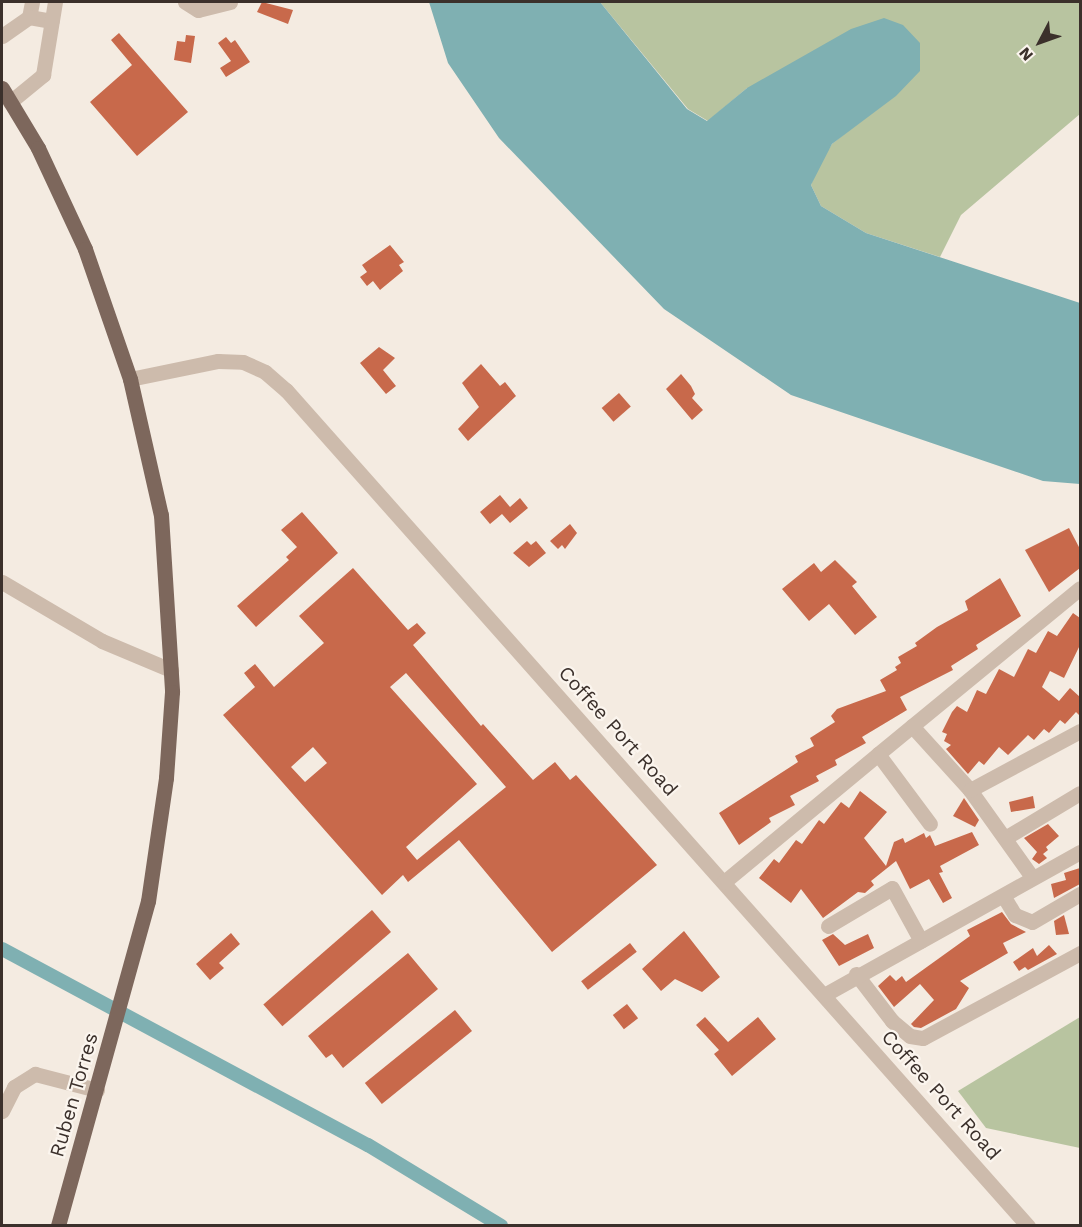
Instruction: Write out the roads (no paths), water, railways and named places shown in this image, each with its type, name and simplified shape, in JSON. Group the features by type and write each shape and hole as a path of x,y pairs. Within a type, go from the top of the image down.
{"main road":[{"name":"Ruben Torres","path":"2,88 38,148 85,249 130,379 162,515 171,670 161,819 148,901 98,1090 58,1226"}],"street":[{"path":"2,36 29,17 32,2"},
{"path":"10,102 43,75 55,2"},
{"path":"185,2 198,10 230,2"},
{"path":"29,17 52,21"},
{"name":"Coffee Port Road","path":"130,379 218,361 243,362 265,372 286,390 1028,1226"},
{"path":"2,582 102,641 171,670"},
{"path":"724,882 1080,588"},
{"path":"912,726 970,790 1032,877"},
{"path":"970,790 1080,731"},
{"path":"878,754 930,825"},
{"path":"1005,838 1080,793"},
{"path":"824,995 856,974 1004,897 1032,877 1080,852"},
{"path":"828,926 891,888 921,941"},
{"path":"1004,897 1015,915 1032,922 1080,894"},
{"path":"856,974 892,1021 910,1036 923,1038 1080,953"},
{"path":"2,1111 14,1087 35,1074 98,1090"}],"water":[{"path":"429,2 600,2 687,109 707,121 747,88 851,29 884,18 903,25 920,43 920,71 896,96 832,144 811,185 821,206 866,233 1080,303 1080,484 1043,481 791,395 664,309 499,138 448,63"}],"waterway":[{"path":"2,949 368,1145 501,1226"}]}
